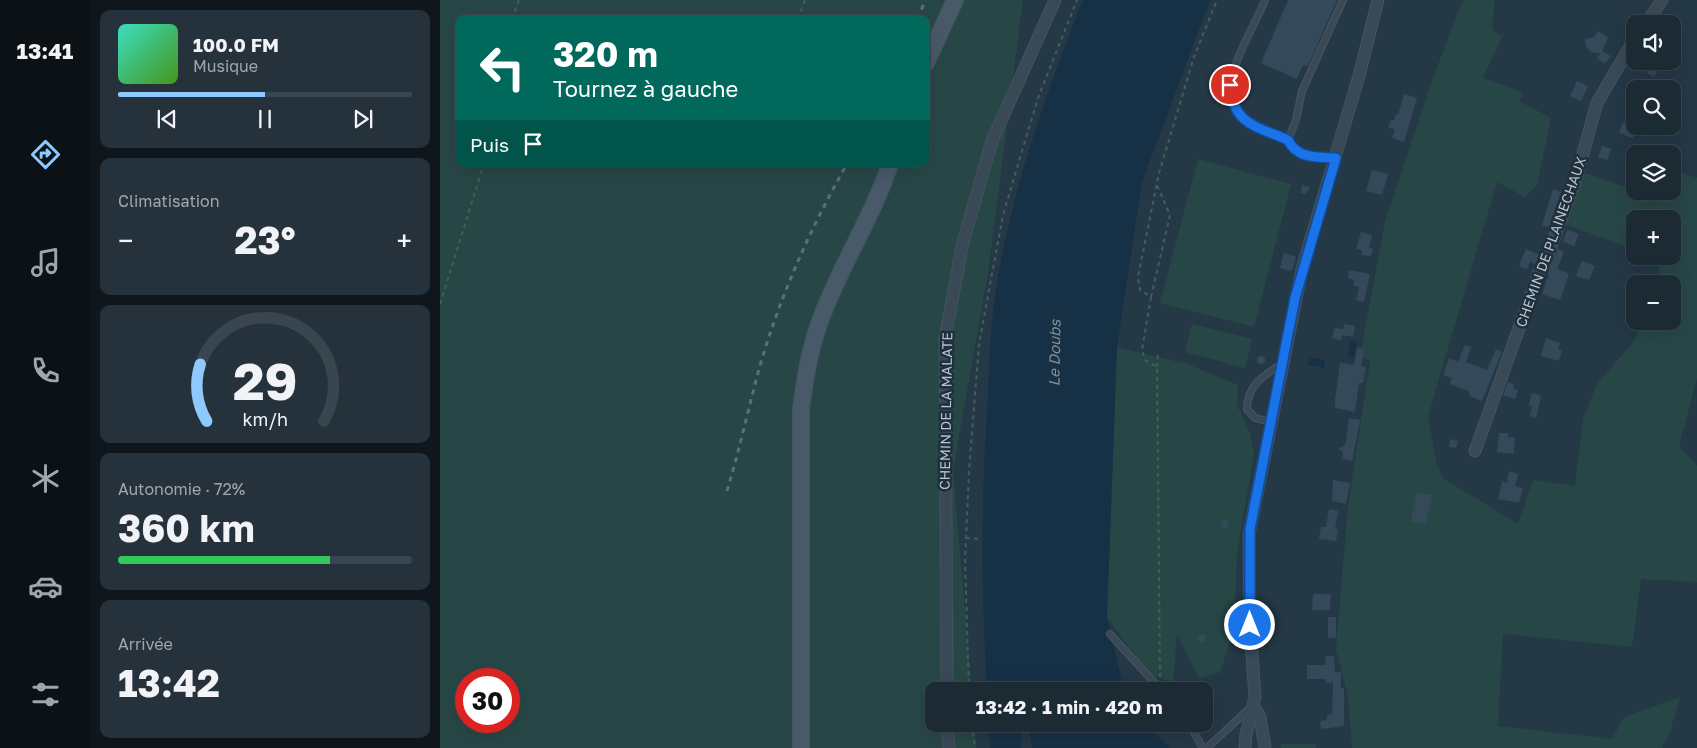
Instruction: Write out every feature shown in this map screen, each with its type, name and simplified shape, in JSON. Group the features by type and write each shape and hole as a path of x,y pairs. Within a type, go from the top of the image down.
{"main road":[{"path":"930,54 955,0"},
{"path":"801,748 801,409 806,370 819,323 876,202 889,167"}],"street":[{"name":"CHEMIN DE LA MALATE","path":"947,682 944,339 962,246 992,141 1055,0"},
{"path":"1245,748 1246,734 1253,705 1254,669 1250,625 1250,534 1302,269 1360,76 1378,0"},
{"path":"1652,15 1662,0"},
{"name":"CHEMIN DE PLAINECHAUX","path":"1475,451 1539,272 1544,265 1575,182 1597,103 1626,53"},
{"path":"1253,705 1260,716 1265,748"},
{"path":"948,732 949,748"}],"lane":[{"path":"1266,0 1237,63 1230,85 1231,102 1238,114 1252,126 1288,140"},
{"path":"1336,158 1303,156 1291,147 1288,140 1296,120 1302,91 1343,0"},
{"path":"1272,422 1254,418 1247,409 1247,398 1252,388 1264,376 1283,363"},
{"path":"1110,634 1155,682"},
{"path":"1207,748 1253,705"},
{"path":"1194,732 1203,748"}],"path":[{"path":"513,15 519,0"},
{"path":"799,15 805,0"},
{"name":"CHEMIN DE LA MALATE","path":"969,682 966,538 979,344 1004,215 1038,98 1077,0"},
{"path":"1151,297 1140,290 1138,277 1157,185 1194,57 1217,0"},
{"path":"440,304 483,167"},
{"path":"1156,367 1145,360 1142,350 1151,297 1170,215 1157,185"},
{"path":"1158,354 1156,367 1158,619 1162,682"},
{"path":"966,538 982,539"},
{"path":"973,732 975,748"}],"green space":[{"path":"440,0 1023,0 988,273 953,471 971,682 925,682 925,732 975,732 976,748 440,748"},
{"path":"1463,0 1495,0 1492,29 1502,37 1483,78 1523,92 1519,101 1551,118 1537,185 1525,197 1497,182 1428,416 1436,462 1444,479 1518,524 1533,480 1575,486 1583,419 1597,384 1635,340 1638,330 1681,330 1681,275 1657,275 1661,265 1681,265 1681,210 1626,210 1626,247 1565,224 1585,173 1626,187 1626,200 1681,200 1681,172 1697,178 1697,378 1679,446 1697,466 1697,582 1641,579 1632,647 1503,634 1498,726 1612,739 1624,717 1680,697 1669,735 1662,748 1352,748 1348,696 1336,649 1348,507 1370,361 1360,356 1385,221 1431,83"},
{"path":"1198,159 1291,184 1254,327 1160,303"},
{"path":"1192,324 1252,339 1245,368 1185,352"},
{"path":"1117,347 1187,364 1238,385 1237,405 1250,433 1254,454 1237,554 1234,631 1220,672 1199,679 1177,634 1173,682 1149,674 1107,617"},
{"path":"1281,744 1316,744 1316,748 1281,748"}],"water":[{"name":"Le Doubs","path":"1083,0 1210,0 1142,182 1117,347 1107,617 1122,682 987,682 983,580 983,505 993,311 999,272 1017,193 1028,153"},
{"path":"1350,341 1357,342 1354,357 1348,356"},
{"path":"1309,357 1325,360 1324,368 1308,365"},
{"path":"989,732 1022,732 1021,748 990,748"},
{"path":"1029,732 1154,732 1169,748 1032,748"}],"building":[{"path":"1288,0 1337,0 1308,66 1303,65 1297,79 1261,63"},
{"path":"1598,31 1608,37 1602,51 1611,56 1605,64 1597,58 1601,53 1591,52 1586,47 1585,39 1594,37"},
{"path":"1647,70 1658,70 1654,77 1646,72"},
{"path":"1577,81 1588,86 1581,101 1570,96"},
{"path":"1404,94 1417,98 1404,142 1392,138 1395,129 1388,128 1391,120 1394,120 1396,114 1398,115"},
{"path":"1623,122 1626,123 1626,135 1634,135 1633,138 1619,133"},
{"path":"1602,146 1611,149 1607,160 1598,157"},
{"path":"1372,170 1388,174 1382,195 1366,191"},
{"path":"1302,185 1310,187 1306,194 1301,193"},
{"path":"1553,189 1561,192 1549,227 1542,225"},
{"path":"1567,230 1579,234 1574,246 1563,242"},
{"path":"1361,232 1372,235 1369,248 1373,249 1371,256 1361,255 1362,250 1356,249"},
{"path":"1526,249 1540,255 1535,264 1530,262 1527,270 1519,266"},
{"path":"1558,249 1564,252 1557,269 1569,274 1560,300 1542,294 1549,274 1547,274"},
{"path":"1284,253 1296,257 1292,271 1280,268"},
{"path":"1582,261 1595,266 1589,280 1576,276"},
{"path":"1349,270 1370,274 1364,302 1356,300 1359,287 1353,285 1354,280 1348,278"},
{"path":"1344,324 1355,326 1353,337 1342,335 1341,340 1332,339 1334,328 1343,329"},
{"path":"1546,338 1560,343 1558,349 1562,350 1559,361 1541,356"},
{"path":"1465,345 1471,347 1466,362 1487,370 1496,349 1502,352 1482,401 1470,396 1468,391 1450,384 1452,378 1443,375 1449,358 1458,362"},
{"path":"1357,348 1364,349 1361,366 1366,367 1363,383 1359,383 1355,412 1335,408 1335,400 1340,363 1354,365"},
{"path":"1261,356 1265,360 1261,364 1257,360"},
{"path":"1508,382 1514,384 1513,388 1518,390 1515,399 1503,395"},
{"path":"1534,393 1541,396 1536,418 1530,416 1532,406 1529,406 1531,394"},
{"path":"1349,418 1360,420 1352,461 1342,459 1343,452 1338,449 1344,446 1346,441"},
{"path":"1499,433 1508,433 1508,437 1515,438 1514,454 1497,452"},
{"path":"1450,439 1458,441 1456,448 1449,447"},
{"path":"1509,471 1518,474 1515,486 1523,488 1519,503 1498,499 1502,481 1507,483"},
{"path":"1333,480 1350,483 1346,504 1332,501"},
{"path":"1417,492 1432,495 1426,524 1411,521"},
{"path":"1329,509 1338,511 1335,529 1338,529 1336,541 1319,539 1321,527 1326,527"},
{"path":"1225,520 1229,524 1225,528 1221,524"},
{"path":"1313,594 1331,594 1330,610 1312,610"},
{"path":"1328,617 1336,617 1336,638 1328,638"},
{"path":"1202,634 1206,638 1202,642 1198,638"},
{"path":"1325,656 1334,656 1335,672 1341,672 1341,688 1344,688 1344,726 1321,729 1320,721 1327,720 1327,715 1332,714 1333,682 1326,683 1326,679 1307,679 1307,665 1326,665"}],"railway":[{"path":"919,15 925,0"},
{"path":"727,491 761,362 778,310 798,260 845,167"}],"route":[{"path":"1230,85 1231,102 1238,114 1252,126 1272,132 1288,140 1291,147 1303,156 1336,158 1295,298 1250,529 1250,625"}]}
